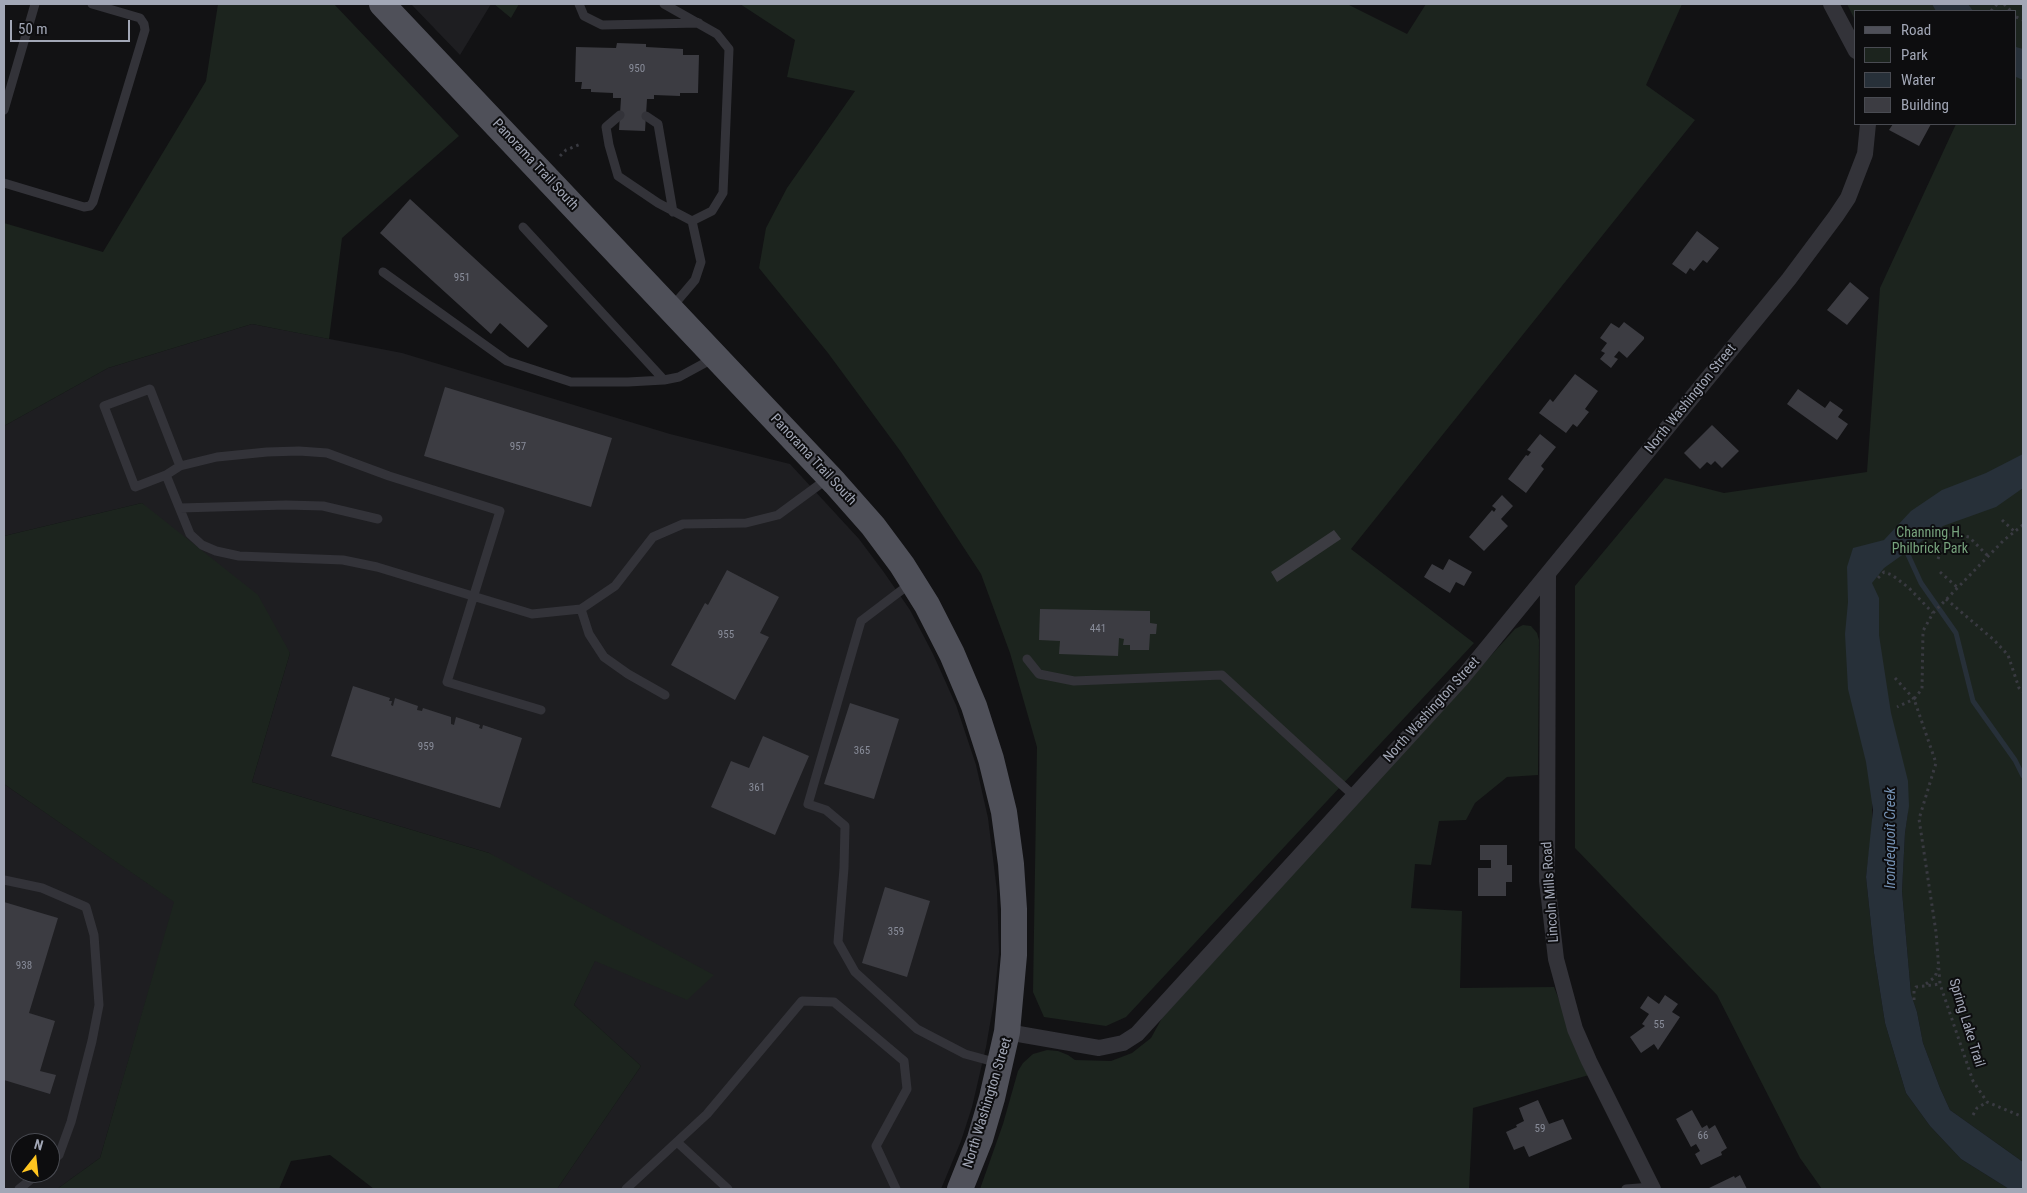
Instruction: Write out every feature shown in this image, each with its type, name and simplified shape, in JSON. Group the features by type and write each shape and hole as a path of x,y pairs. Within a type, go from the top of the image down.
{"main road":[{"name":"Panorama Trail South","path":"382,4 830,477 873,526 913,581 952,654 974,706 991,759 1004,812 1011,864 1014,909 1014,955 1007,1032"},
{"name":"North Washington Street","path":"960,1189 980,1138 1007,1032"}],"street":[{"path":"1831,4 1854,47"},
{"name":"North Washington Street","path":"1007,1032 1099,1048 1123,1043 1137,1034 1463,677 1789,279 1836,216 1856,178 1865,154 1868,125"},
{"name":"Lincoln Mills Road","path":"1548,574 1547,881 1556,959 1575,1029 1652,1188"}],"lane":[{"path":"4,110 35,4"},
{"path":"4,183 84,207 90,206 93,202 145,30 140,18 92,4"},
{"path":"579,4 584,16 602,24 699,24"},
{"path":"664,4 717,34 728,49 725,179 723,193 712,212 692,222"},
{"path":"620,115 606,127 618,176 658,203 692,222 701,262 695,280 670,309"},
{"path":"646,116 658,124 674,212"},
{"path":"523,226 664,380"},
{"path":"383,272 507,361 571,382 664,380 680,377 716,357"},
{"path":"180,466 150,389 104,406 135,487 166,475 180,466 217,457 299,451 327,453 389,476 500,511 447,682 541,710"},
{"path":"166,475 190,534 202,545 216,551 239,556 343,560 377,567 532,614 581,609 615,586 653,538 683,524 746,523 778,515 830,477"},
{"path":"180,508 286,505 324,506 378,518"},
{"path":"913,581 861,621 808,804 826,810 845,826 844,868 838,942 856,972 916,1029 965,1054 1000,1063"},
{"path":"581,609 589,634 604,657 628,674 665,695"},
{"path":"1027,660 1039,674 1074,681 1222,675 1354,796"},
{"path":"4,880 42,888 86,907 94,935 99,1005 71,1122 60,1152"},
{"path":"626,1189 708,1114 802,1001 834,1002 904,1061 907,1089 876,1146 896,1189"},
{"path":"677,1142 728,1189"},
{"path":"1626,1189 1652,1188"}],"path":[{"path":"560,156 566,150 581,144"},
{"path":"2002,520 2014,532"},
{"path":"1897,707 1914,699 1922,689 1923,631 1933,614 1988,556 2023,525"},
{"path":"1938,559 1945,539 1951,533 1969,537 1988,556"},
{"path":"1878,578 1884,572 1892,574 1909,588 1933,614"},
{"path":"1940,572 1958,588"},
{"path":"1946,599 1994,640 2008,655 2019,688 2023,692"},
{"path":"1895,678 1914,699"},
{"name":"Spring Lake Trail","path":"1914,699 1936,763 1919,819 1936,932 1940,984 1973,1081 1987,1102"},
{"path":"1925,985 1935,977 1939,968"},
{"path":"1914,1000 1916,987 1940,984"},
{"path":"1973,1115 1976,1108 1987,1102 2023,1117"}],"shaded area":[{"path":"411,4 491,4 460,55"},
{"path":"252,324 402,353 670,434 790,464 859,539 910,610 933,654 956,705 976,765 988,818 997,891 999,952 994,1001 986,1047 972,1107 961,1141 941,1189 557,1189 641,1066 574,1005 595,960 687,999 489,853 252,782 290,653 142,503 4,536 4,426 108,368"},
{"path":"4,784 175,902 100,1158 57,1189 4,1189"}],"green space":[{"path":"218,4 334,4 459,136 342,238 329,339 252,324 108,368 4,426 4,223 103,252 206,81"},
{"path":"494,4 519,4 511,18"},
{"path":"740,4 1347,4 1407,34 1426,4 1682,4 1646,85 1695,120 1351,549 1474,643 1126,1017 1106,1026 1044,1017 1033,992 1037,747 1010,653 981,574 901,452 828,353 759,268 766,228 787,188 855,91 787,77 795,40"},
{"name":"Channing H. Philbrick Park","path":"1847,4 2023,4 2023,1162 1950,1110 1923,1043 1917,1012 1911,994 1902,891 1908,812 1872,801 1872,829 1866,877 1874,953 1885,1023 1906,1093 1930,1126 1961,1159 2009,1189 1822,1189 1800,1158 1717,995 1575,848 1575,586 1665,478 1724,493 1867,472 1880,288 1956,125 2017,125 2017,10 1854,10 1854,18"},
{"path":"142,503 258,595 290,653 252,782 489,853 714,975 687,1000 595,961 574,1005 641,1066 557,1189 374,1189 330,1155 291,1161 279,1189 57,1189 100,1158 174,902 4,784 4,536"},
{"path":"1523,625 1531,626 1537,633 1539,640 1538,775 1507,777 1475,803 1466,820 1439,821 1431,865 1415,864 1411,908 1462,911 1460,988 1554,987 1589,1075 1473,1108 1469,1189 980,1189 1003,1124 1018,1071 1023,1063 1033,1054 1047,1050 1058,1051 1075,1060 1111,1061 1132,1053 1151,1038 1162,1018 1515,629"}],"water":[{"path":"1932,4 1968,4 1972,10 1935,10"},
{"path":"2017,47 2023,49 2023,80 2017,77"},
{"name":"Irondequoit Creek","path":"2023,454 2023,488 1996,507 1943,526 1884,568 1872,583 1879,598 1879,635 1891,713 1908,781 1909,806 1905,833 1902,891 1911,994 1917,1012 1923,1043 1950,1110 2023,1162 2023,1189 2009,1189 1961,1159 1930,1126 1906,1093 1885,1023 1874,953 1866,877 1873,810 1866,762 1848,689 1845,634 1848,602 1847,567 1853,548 1884,540 1911,511 1942,490 1986,473"}],"building":[{"path":"617,43 646,44 646,47 683,49 683,55 699,55 698,93 680,93 680,96 654,95 654,99 647,99 645,131 619,130 621,98 613,98 613,93 591,92 591,89 581,89 582,82 575,82 576,47 616,48"},
{"path":"1892,125 1930,125 1919,146 1889,130"},
{"path":"410,199 548,326 528,348 500,323 491,334 380,233"},
{"path":"1697,231 1719,248 1707,263 1703,260 1694,271 1690,268 1686,274 1672,264"},
{"path":"1850,282 1869,298 1847,325 1827,310"},
{"path":"1624,322 1644,337 1644,339 1627,358 1619,351 1614,357 1618,359 1611,368 1600,359 1605,353 1601,351 1607,343 1600,338 1611,323 1619,328"},
{"path":"1575,374 1598,391 1585,409 1589,412 1577,427 1573,424 1566,433 1539,413 1550,399 1553,402"},
{"path":"445,387 612,438 591,507 424,456"},
{"path":"1798,389 1825,408 1830,401 1843,410 1838,417 1848,424 1837,440 1787,404"},
{"path":"1712,425 1739,451 1722,468 1715,461 1711,465 1707,462 1700,469 1684,453"},
{"path":"1540,434 1556,447 1541,466 1544,469 1526,493 1508,479 1526,455 1528,456 1531,452 1527,450"},
{"path":"1502,495 1513,506 1501,519 1508,526 1484,551 1469,537 1492,510 1494,512 1496,509 1492,506"},
{"path":"1334,530 1341,539 1277,582 1271,572"},
{"path":"1449,559 1472,572 1464,586 1456,582 1450,593 1424,577 1432,564 1443,570"},
{"path":"727,570 779,597 760,633 769,637 735,700 671,665 705,603 708,605"},
{"path":"1040,609 1150,611 1150,623 1157,624 1156,634 1150,634 1149,650 1130,650 1130,645 1123,645 1124,639 1119,638 1118,656 1059,654 1060,641 1039,640"},
{"path":"353,686 390,698 389,701 392,701 391,705 393,706 395,698 418,706 417,710 422,711 423,708 451,717 451,724 454,725 456,717 480,725 479,728 482,729 483,725 522,738 500,808 331,756"},
{"path":"850,703 899,719 874,799 824,784"},
{"path":"763,736 809,756 775,835 711,807 731,761 749,768"},
{"path":"1480,845 1507,845 1507,865 1512,865 1512,882 1506,882 1506,896 1478,896 1478,868 1491,868 1491,860 1480,860"},
{"path":"885,887 930,901 907,977 862,963"},
{"path":"4,902 58,918 29,1013 55,1021 40,1071 56,1075 50,1094 4,1080"},
{"path":"1665,995 1678,1004 1672,1012 1680,1017 1658,1050 1654,1044 1641,1053 1630,1037 1645,1026 1642,1024 1649,1014 1640,1008 1648,996 1659,1004"},
{"path":"1538,1100 1549,1124 1563,1119 1572,1139 1529,1157 1524,1146 1514,1150 1506,1132 1524,1121 1519,1108"},
{"path":"1692,1110 1702,1128 1707,1125 1709,1129 1715,1125 1727,1148 1721,1152 1722,1155 1701,1165 1695,1154 1700,1151 1696,1144 1691,1147 1676,1119"},
{"path":"1740,1175 1747,1189 1707,1189 1734,1176 1735,1178"}],"waterway":[{"path":"1904,546 1921,583 1956,633 1973,701 2015,760 2023,776"}]}
